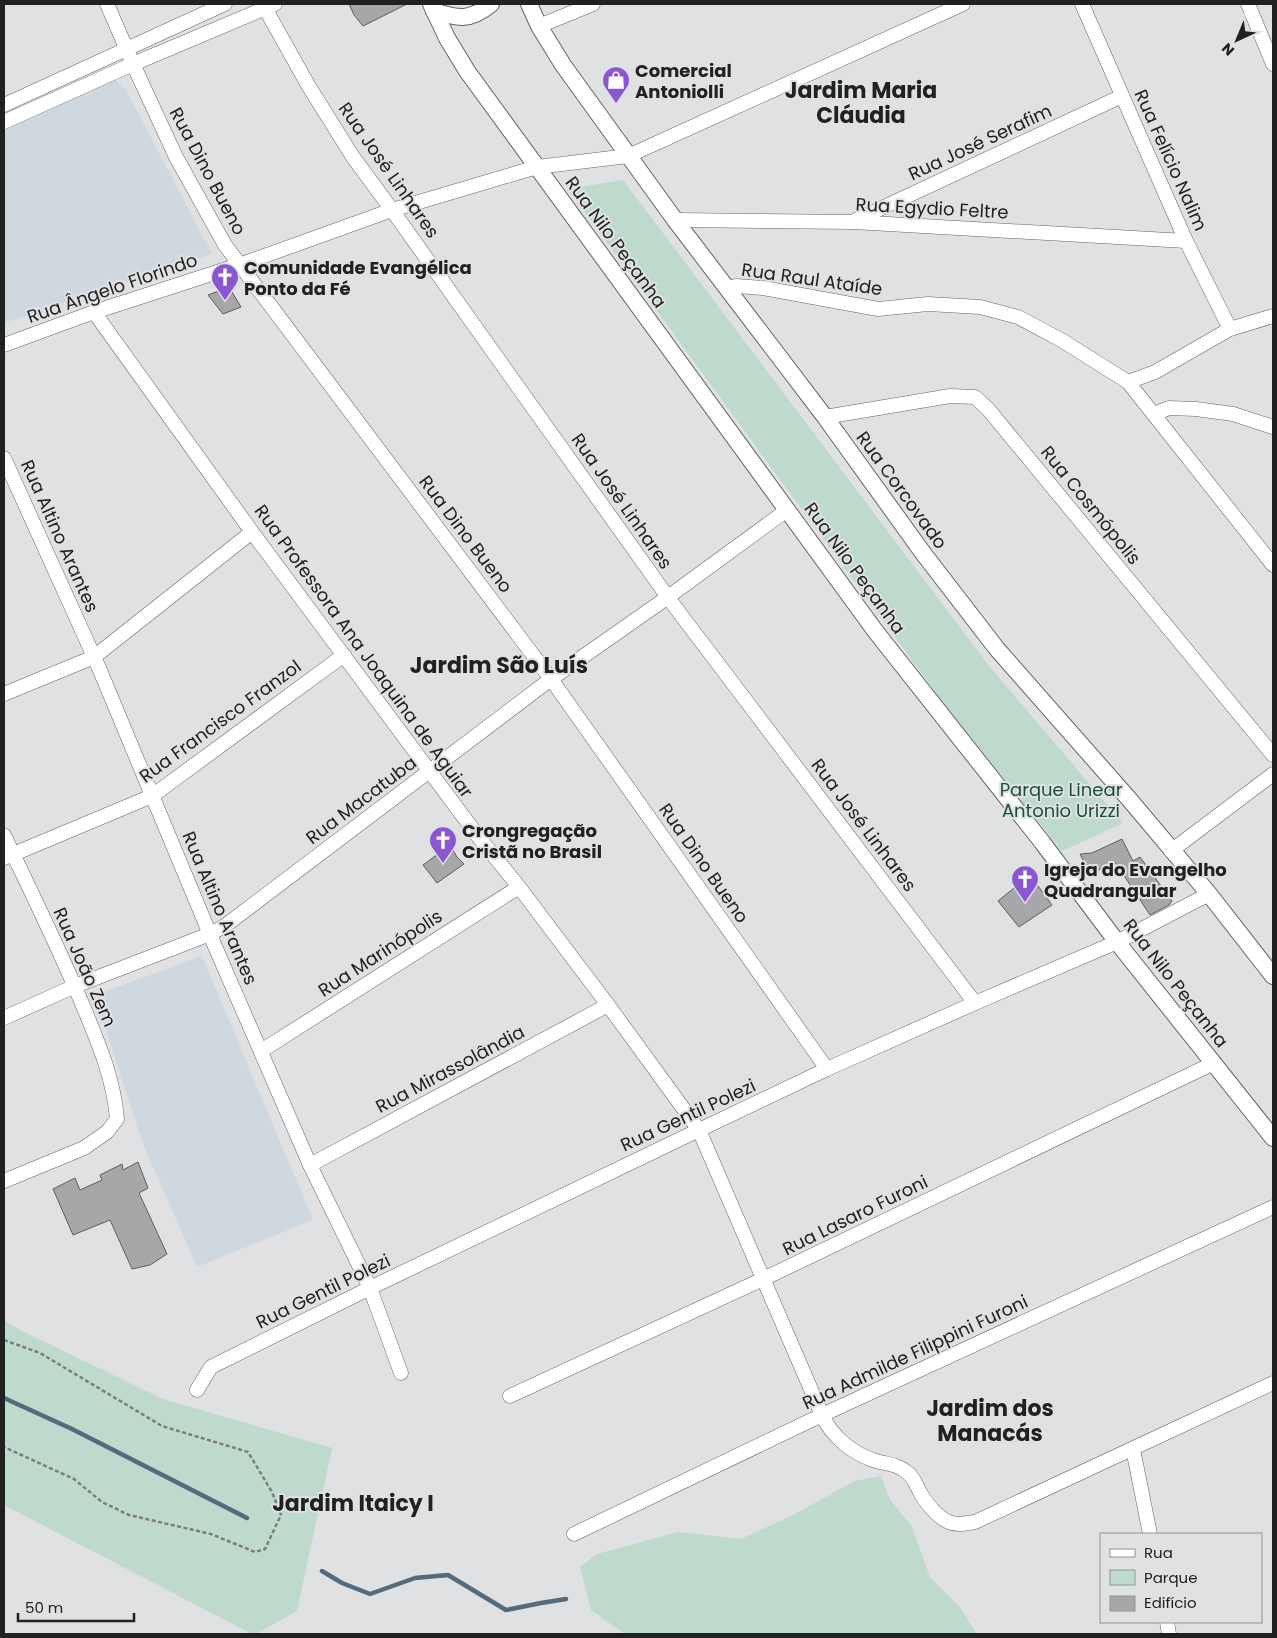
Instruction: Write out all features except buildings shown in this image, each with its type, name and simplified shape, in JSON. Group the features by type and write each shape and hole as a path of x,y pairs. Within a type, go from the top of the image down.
{"street":[{"name":"Rua Dino Bueno","path":"107,4 132,64 176,157 225,245 551,679 827,1069"},
{"path":"4,105 225,4"},
{"path":"432,7 454,17 471,17 491,4"},
{"name":"Rua Corcovado","path":"529,4 539,26 563,65 628,156 825,416 923,554 997,650 1129,799 1209,894 1273,976"},
{"path":"539,26 593,4"},
{"name":"Rua Ângelo Florindo","path":"4,345 94,312 239,265 392,210 537,167 628,156 963,4"},
{"name":"Rua Felício Nalim","path":"1082,4 1186,241 1230,328"},
{"path":"1248,4 1273,64"},
{"path":"4,122 268,5"},
{"name":"Rua José Linhares","path":"268,5 308,85 353,157 668,597 975,1003"},
{"name":"Rua Nilo Peçanha","path":"432,7 447,38 467,71 876,632 1036,834 1117,942 1273,1138"},
{"name":"Rua José Serafim","path":"853,222 1122,96"},
{"name":"Rua Egydio Feltre","path":"675,220 853,222 1186,241"},
{"name":"Rua Raul Ataíde","path":"728,288 736,286 763,288 878,309 928,304 980,307 1018,317 1063,341 1128,382 1273,565"},
{"name":"Rua Professora Ana Joaquina de Aguiar","path":"94,312 252,532 477,835 519,887 608,1005 698,1130 828,1428 858,1455 878,1462 893,1464 908,1472 916,1481 920,1493 941,1517 949,1523 959,1524 975,1522 1273,1383"},
{"path":"1128,382 1155,372 1230,328 1273,316"},
{"name":"Rua Cosmópolis","path":"825,416 950,396 975,398 988,409 1273,755"},
{"path":"1154,414 1169,408 1233,414 1273,427"},
{"name":"Rua Altino Arantes","path":"4,458 94,657 210,934 310,1165 370,1288 401,1373"},
{"name":"Rua Macatuba","path":"4,1018 75,986 210,934 226,925 551,679 787,510"},
{"path":"4,694 94,657 252,532"},
{"name":"Rua Francisco Franzol","path":"8,856 152,796 344,655"},
{"path":"1171,851 1273,774"},
{"name":"Rua João Zem","path":"4,835 8,856 75,986 102,1056 115,1097 117,1118 107,1132 84,1148 4,1181"},
{"name":"Rua Marinópolis","path":"261,1052 519,887"},
{"name":"Rua Gentil Polezi","path":"197,1390 211,1367 370,1288 827,1069 1117,942 1209,894"},
{"name":"Rua Mirassolândia","path":"310,1165 608,1005"},
{"name":"Rua Lasaro Furoni","path":"510,1396 763,1279 1214,1064"},
{"name":"Rua Admilde Filippini Furoni","path":"574,1534 822,1415 1273,1207"},
{"path":"1133,1449 1150,1533"}],"path":[{"path":"4,1340 40,1353 162,1426 248,1452 272,1492 281,1515 265,1548 255,1552 211,1534 129,1515 102,1502 74,1479 4,1446"}],"shaded area":[{"path":"113,77 126,90 212,254 4,323 4,128"},
{"path":"202,956 313,1220 197,1267 143,1144 98,1005 106,991"}],"green space":[{"name":"Parque Linear Antonio Urizzi","path":"623,180 989,666 1123,823 1062,851 946,707 568,189"},
{"path":"4,1320 22,1331 163,1399 332,1448 297,1611 256,1634 252,1634 4,1505"},
{"path":"881,1476 890,1500 911,1525 930,1577 958,1605 977,1634 625,1634 591,1610 580,1567 597,1554 678,1532 741,1539 793,1515 855,1481"}],"waterway":[{"path":"4,1398 72,1429 247,1518"},
{"path":"322,1571 342,1583 370,1594 415,1578 448,1575 506,1610 566,1599"}],"place":[{"name":"Comercial Antoniolli","path":"616,104"},
{"name":"Comunidade Evangélica Ponto da Fé","path":"225,301"},
{"name":"Crongregação Cristã no Brasil","path":"443,864"},
{"name":"Igreja do Evangelho Quadrangular","path":"1025,903"}],"district":[{"name":"Jardim Maria Cláudia","path":"861,102"},
{"name":"Jardim São Luís","path":"499,665"},
{"name":"Jardim dos Manacás","path":"990,1420"},
{"name":"Jardim Itaicy I","path":"353,1503"}]}
